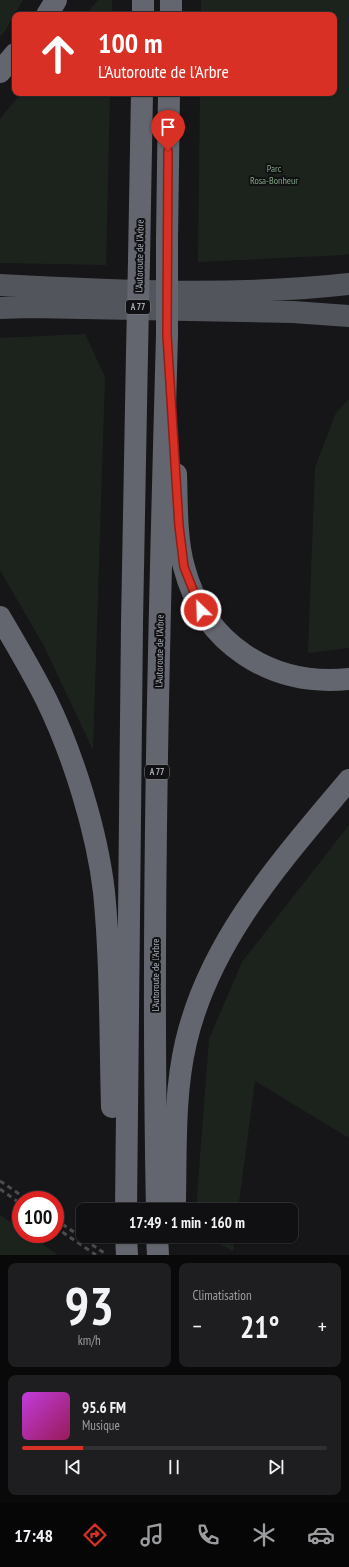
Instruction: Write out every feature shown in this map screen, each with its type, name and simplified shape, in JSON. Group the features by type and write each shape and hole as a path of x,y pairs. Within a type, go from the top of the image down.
{"highway":[{"path":"49,12 56,0"},
{"path":"143,0 143,12"},
{"path":"171,0 171,12"},
{"path":"0,72 12,58"},
{"name":"L'Autoroute de l'Arbre","path":"125,1203 132,616 142,96"},
{"name":"L'Autoroute de l'Arbre","path":"157,1203 155,958 159,630 167,335 169,96"},
{"path":"167,335 181,549 184,567 201,610 228,643 247,657 268,669 284,674 323,681 349,680"},
{"path":"0,617 21,652 46,700 80,784 94,839 103,891 108,950 113,1120 124,1203"},
{"path":"174,1203 180,1077 186,1042 204,984 216,958 251,904 276,869 349,780"},
{"path":"126,1243 127,1255"}],"main road":[{"path":"0,285 211,292 349,284"},
{"path":"0,308 30,307 292,312 349,316"}],"green space":[{"path":"0,0 23,0 16,12 12,12 12,19 0,37"},
{"path":"98,0 112,0 112,12 88,12"},
{"name":"Parc Rosa-Bonheur","path":"201,0 349,0 349,254 198,262 200,96 337,96 337,12 201,12"},
{"path":"19,96 110,96 106,265 0,263 0,119"},
{"path":"85,334 105,377 93,750 44,646 0,570 0,338"},
{"path":"349,399 349,648 308,653 315,468 336,413"},
{"path":"349,825 349,1138 255,1081 239,1203 197,1203 209,1039 242,962"},
{"path":"0,1215 12,1223 12,1243 41,1243 58,1255 0,1255"},
{"path":"218,1243 234,1243 233,1251"}],"railway":[{"path":"0,1181 15,1191"},
{"path":"0,1189 12,1198"},
{"path":"64,1225 107,1255"},
{"path":"64,1233 96,1255"}],"route":[{"path":"168,151 167,335 179,526 184,567 201,610"}]}
